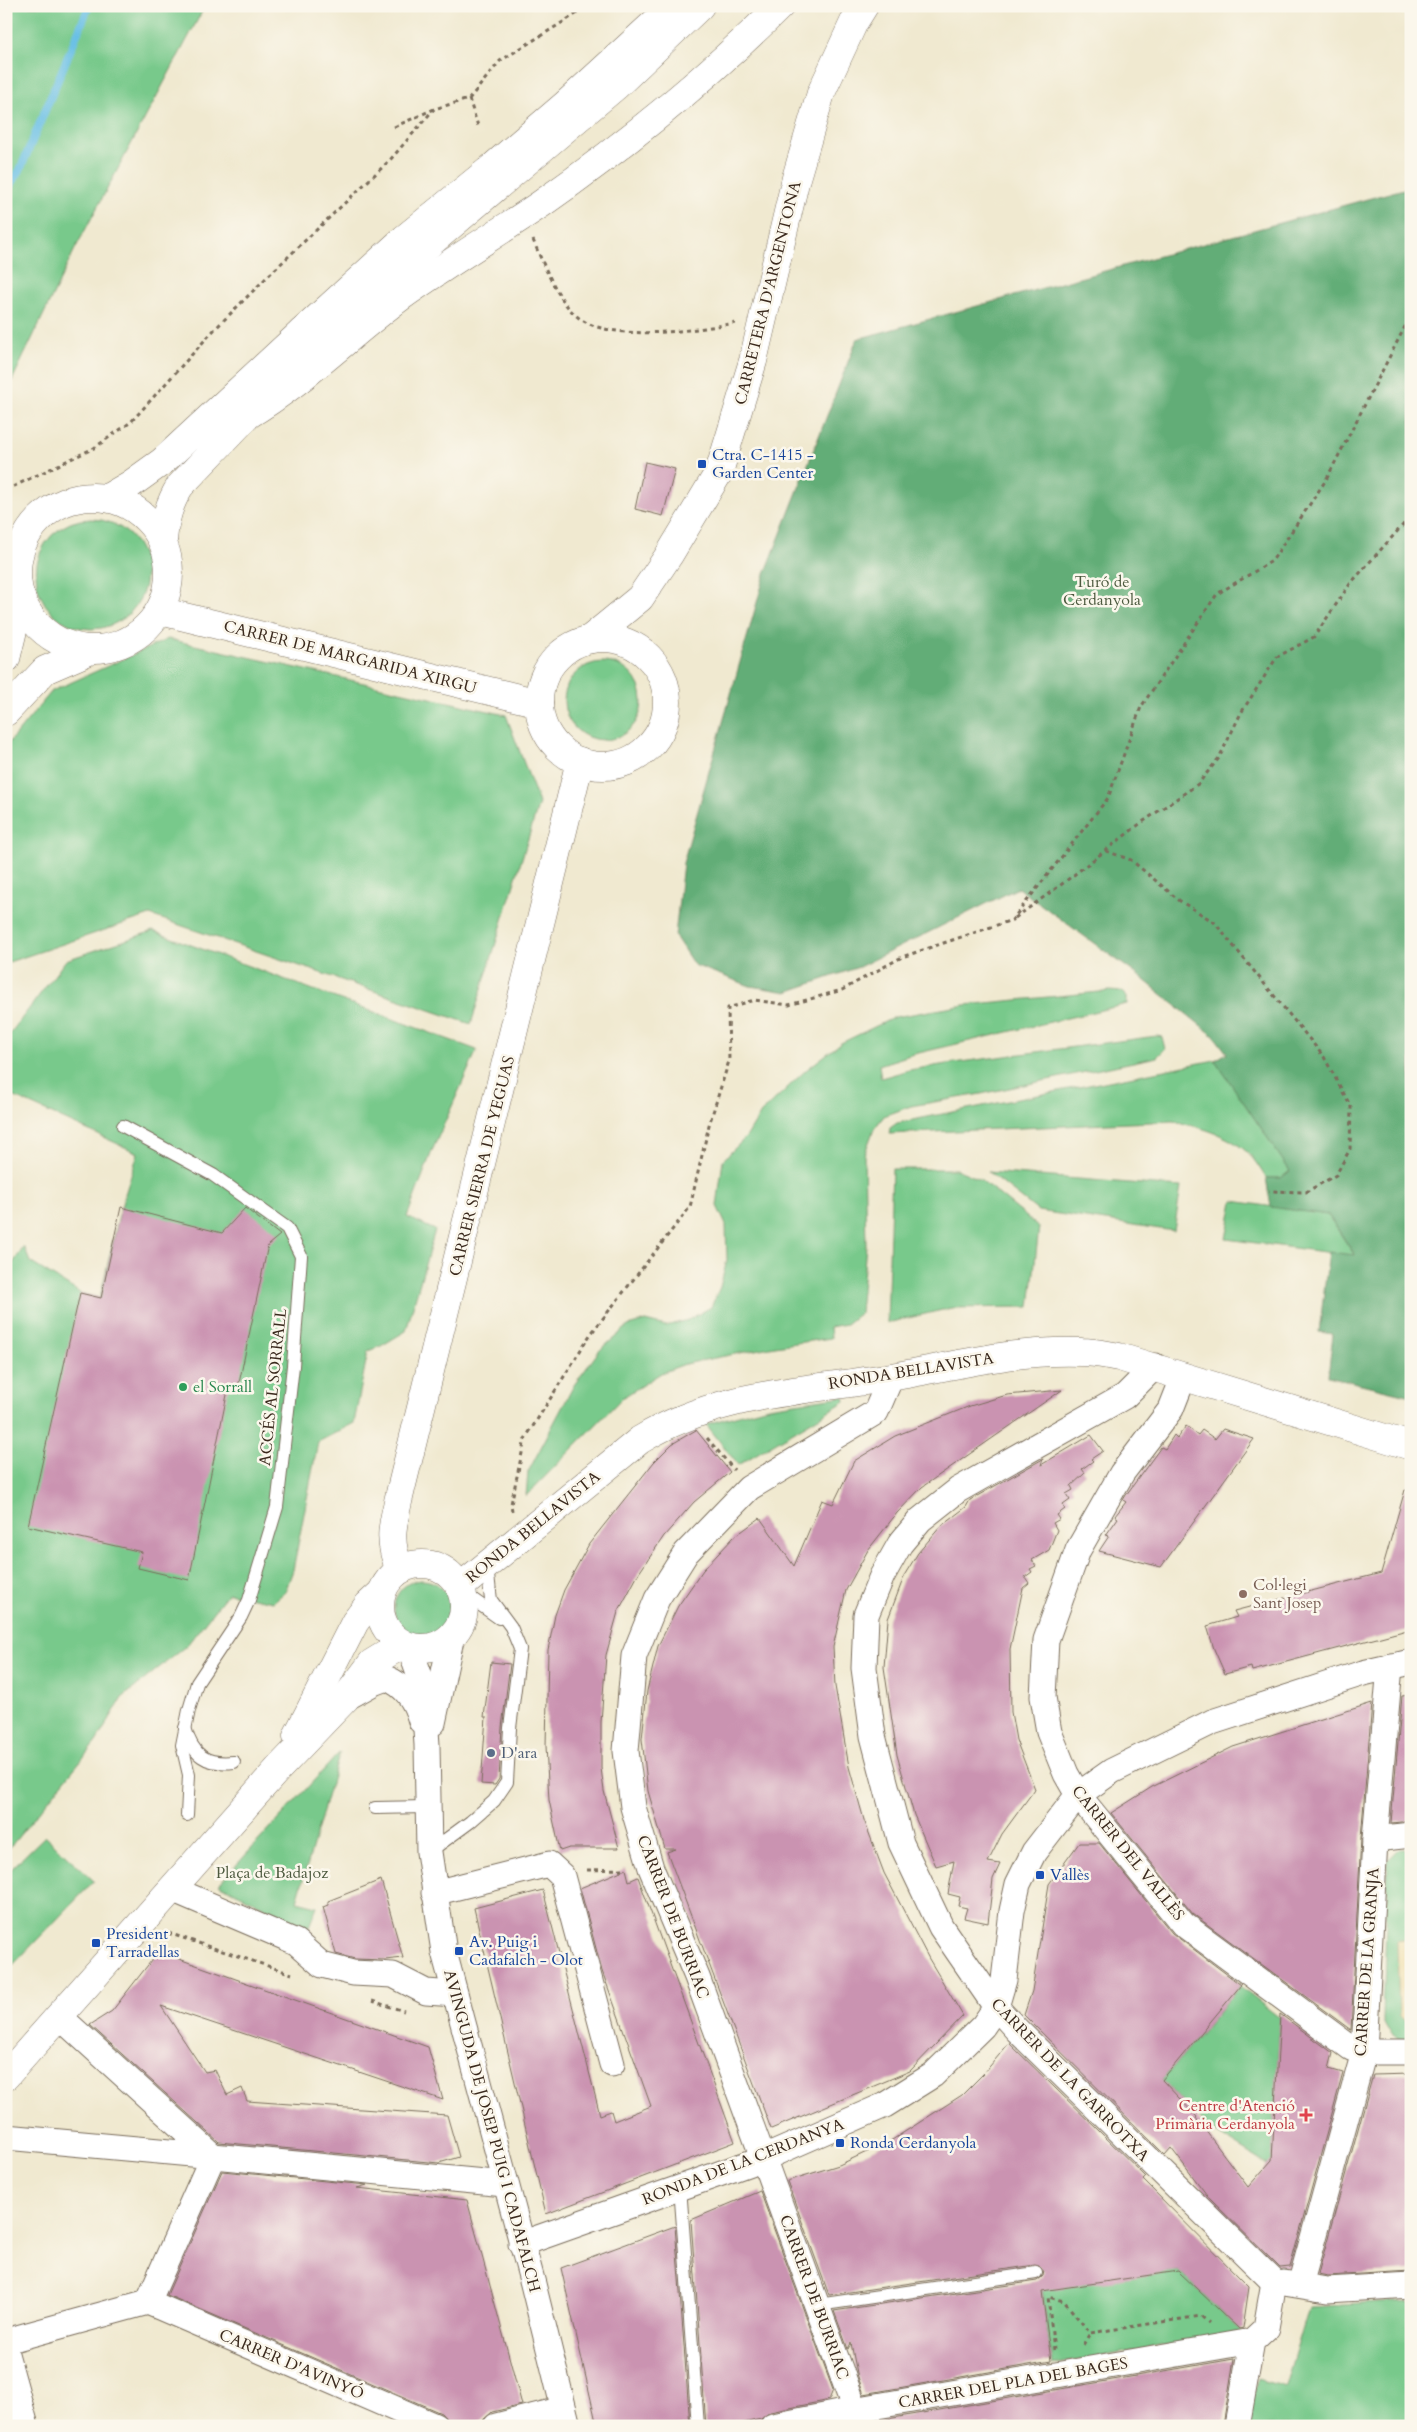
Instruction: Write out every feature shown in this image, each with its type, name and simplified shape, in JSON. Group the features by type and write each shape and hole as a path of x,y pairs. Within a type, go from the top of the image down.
{"main road":[{"path":"413,245 432,206 577,77 652,6"},
{"path":"163,540 165,521 170,504 180,486 246,416 413,245 530,135 673,6"},
{"path":"107,498 131,484 163,460 302,332 602,98 700,6"},
{"path":"246,416 291,386 402,296 541,203 609,153 697,82 780,6"},
{"name":"CARRETERA D'ARGENTONA","path":"590,639 640,598 669,555 719,472 754,361 796,178 820,93 854,22 864,6"},
{"path":"84,497 107,498 130,505 149,520 163,540 168,556 168,576 160,612 138,634 112,649 89,651 67,646 46,635 31,618 20,597 17,575 20,553 34,526 43,515 63,503 84,497"},
{"path":"6,659 20,597"},
{"path":"640,598 638,619 640,639 645,653"},
{"name":"CARRER DE MARGARIDA XIRGU","path":"160,612 539,703"},
{"path":"610,638 628,643 645,653 656,666 665,689 666,715 660,731 651,745 638,756 610,765 595,765 580,761 567,754 551,738 541,718 539,703 542,685 548,668 566,649 590,639 610,638"},
{"path":"6,712 45,670 89,651"},
{"name":"CARRER SIERRA DE YEGUAS","path":"400,1569 391,1544 393,1522 580,761"},
{"name":"RONDA BELLAVISTA","path":"461,1589 562,1502 640,1440 662,1427 704,1409 757,1397 890,1377 996,1357 1035,1353 1082,1352 1120,1357 1155,1366 1411,1446"},
{"path":"278,1769 355,1622 381,1593 392,1576 400,1569 409,1565 429,1564 448,1572 461,1589 464,1610 458,1628 452,1636 432,1647 406,1645 393,1637 385,1628 379,1605 381,1593"},
{"path":"6,2076 278,1769 345,1699 372,1663 406,1645"}],"street":[{"name":"CARRER DE LA GARROTXA","path":"1155,1366 1125,1396 958,1490 920,1520 896,1552 882,1576 866,1615 864,1668 873,1736 901,1843 941,1927 996,2007 1274,2282"},
{"name":"CARRER DEL VALLÈS","path":"1184,1376 1171,1409 1122,1473 1078,1550 1046,1640 1043,1697 1050,1732 1066,1774 1078,1795 1183,1924 1351,2048 1364,2052 1411,2052"},
{"name":"CARRER DE BURRIAC","path":"858,2418 697,1977 651,1868 633,1807 626,1751 634,1656 657,1599 686,1553 749,1488 876,1412 890,1377"},
{"name":"AVINGUDA DE JOSEP PUIG I CADAFALCH","path":"427,1745 452,1636"},
{"name":"AVINGUDA DE JOSEP PUIG I CADAFALCH","path":"406,1645 423,1685 427,1745 426,1807 429,1852 444,1952 566,2417"},
{"name":"RONDA DE LA CERDANYA","path":"521,2244 764,2158 885,2105 934,2075 978,2032 996,2007 1004,1980 1012,1911 1018,1884 1034,1852 1078,1795 1112,1771 1212,1722 1400,1664"},
{"name":"CARRER DE LA GRANJA","path":"1300,2285 1364,2052 1375,1839 1400,1664"},
{"path":"345,1699 372,1683 386,1678 399,1684 411,1696 417,1707 427,1745"},
{"path":"1375,1839 1411,1835"},
{"path":"434,1893 549,1864 562,1876 612,2064"},
{"path":"172,1889 296,1942 322,1965 353,1972 394,1975 426,1992 455,1994"},
{"path":"60,2017 213,2156"},
{"path":"6,2136 505,2184"},
{"path":"6,2341 148,2302 213,2156"},
{"path":"1237,2426 1242,2343 1266,2328 1274,2282 1326,2290 1411,2285"},
{"name":"CARRER D'AVINYÓ","path":"148,2302 435,2426"},
{"name":"CARRER DEL PLA DEL BAGES","path":"774,2426 858,2418 1058,2375 1242,2343"},
{"path":"6,2354 26,2426"},
{"path":"496,2426 566,2417"}],"lane":[{"name":"ACCÉS AL SORRALL","path":"123,1126 213,1175 287,1228 301,1256 293,1366 277,1507 249,1600 241,1617 197,1683 184,1725 182,1745 189,1775 190,1790 187,1815"},
{"path":"429,1852 470,1822 494,1801 507,1782 510,1728 520,1649 511,1627 491,1600 487,1567"},
{"path":"461,1589 511,1627"},
{"path":"184,1725 190,1744 207,1761 218,1763 234,1762"},
{"path":"375,1808 426,1807"},
{"path":"680,2187 698,2426"},
{"path":"818,2305 1036,2273"}],"path":[{"path":"394,127 434,110 469,99 500,62 585,6"},
{"path":"469,99 479,129"},
{"path":"6,490 94,448 131,422 214,330 390,160 434,110"},
{"path":"531,235 546,271 565,302 579,318 601,328 631,332 678,331 763,317"},
{"path":"1012,920 1108,798 1141,707 1217,594 1272,561 1278,553 1326,480 1411,315"},
{"path":"513,1512 511,1504 525,1438 590,1335 690,1207 709,1125 729,1061 728,1008 754,1000 789,1005 842,990 902,957 1012,920 1141,823 1198,784 1219,758 1241,713 1277,657 1314,637 1350,584 1411,516"},
{"path":"1106,851 1131,860 1180,901 1214,922 1324,1057 1351,1107 1350,1149 1336,1175 1306,1192 1269,1191"},
{"path":"704,1434 749,1488"},
{"path":"562,1876 589,1869 651,1868"},
{"path":"1058,2375 1048,2298 1064,2301 1090,2333 1201,2316 1224,2335 1242,2343"}],"green space":[{"path":"6,6 205,6 75,249 6,393"},
{"name":"Turó de Cerdanyola","path":"1411,187 1411,1396 1328,1376 1333,1334 1319,1332 1329,1252 1355,1255 1328,1215 1271,1207 1266,1178 1281,1178 1290,1171 1215,1060 1227,1053 1214,1036 1139,976 1018,888 859,967 787,992 750,986 694,965 675,936 683,863 765,574 857,339"},
{"path":"91,519 112,523 130,535 142,553 146,574 142,595 130,613 112,625 91,629 70,625 52,613 40,595 36,574 40,553 52,535 70,523"},
{"path":"168,639 506,715 539,803 471,1024 150,915 6,963 6,746 52,691"},
{"path":"603,662 618,665 630,674 639,686 642,701 639,716 630,728 618,737 603,740 588,737 576,728 567,716 564,701 567,686 576,674 588,665"},
{"name":"el Sorrall","path":"153,931 477,1050 432,1151 407,1217 435,1230 406,1331 381,1346 368,1351 354,1423 318,1442 293,1570 285,1592 273,1602 228,1593 187,1645 122,1698 96,1742 6,1852 6,1273 24,1247 30,1262 80,1293 100,1298 121,1207 138,1153 6,1093 6,1039 66,960"},
{"path":"1110,991 1122,992 1127,997 1127,1004 910,1055 879,1065 881,1078 909,1070 953,1063 1157,1036 1162,1037 1165,1049 1157,1057 981,1094 911,1106 884,1116 874,1129 864,1155 866,1245 860,1313 846,1324 830,1327 831,1338 775,1346 685,1364 661,1373 622,1398 526,1496 528,1472 574,1385 599,1351 628,1326 645,1321 666,1326 688,1320 711,1307 720,1287 727,1260 726,1225 717,1206 723,1160 747,1136 761,1113 806,1070 841,1043 895,1017 965,1005"},
{"path":"1215,1060 1290,1171 1281,1178 1266,1178 1251,1156 1232,1141 1203,1129 1173,1121 889,1134 890,1128 897,1123"},
{"path":"892,1169 956,1169 980,1179 1039,1227 1030,1307 951,1308 887,1323"},
{"path":"988,1172 1181,1187 1174,1231 1038,1211"},
{"path":"1233,1201 1328,1215 1355,1256 1226,1239"},
{"path":"844,1396 845,1401 842,1403 738,1465 706,1424 768,1407"},
{"path":"422,1580 433,1582 442,1588 448,1597 450,1608 448,1619 442,1628 433,1634 422,1636 411,1634 402,1628 396,1619 394,1608 396,1597 402,1588 411,1582"},
{"name":"Plaça de Badajoz","path":"340,1752 297,1901 317,1906 308,1929 219,1884"},
{"path":"45,1836 94,1881 6,1972 6,1874"},
{"path":"1399,1849 1411,1849 1411,2040 1401,2039 1393,2035 1383,2020 1388,1860"},
{"path":"1240,1987 1280,2018 1272,2168 1208,2128 1162,2080"},
{"path":"1178,2271 1242,2332 1052,2365 1042,2289"},
{"path":"1411,2301 1411,2426 1248,2426 1257,2379 1285,2387 1309,2307"}],"sand":[{"path":"1411,1939 1411,2025 1408,2025 1399,2016 1397,1941"}],"building":[{"path":"645,462 675,469 663,516 635,509"},
{"name":"el Sorrall","path":"121,1207 222,1233 245,1208 280,1235 268,1245 238,1388 229,1385 189,1580 138,1568 142,1552 28,1526 80,1293 101,1298"},
{"path":"1062,1390 922,1487 897,1513 868,1550 846,1590 833,1647 835,1686 849,1767 864,1820 884,1873 929,1959 963,2016 910,2071 771,2129 667,1852 676,1849 665,1849 648,1791 642,1739 647,1691 658,1646 678,1606 703,1570 734,1537 760,1518 794,1566 822,1500 833,1504 854,1461 895,1436 970,1406 1007,1395"},
{"path":"1186,1426 1198,1435 1202,1430 1215,1439 1223,1429 1254,1439 1161,1567 1099,1551 1109,1536 1106,1535 1118,1518 1115,1516 1126,1502 1123,1500 1126,1495 1161,1447 1165,1449 1174,1435 1177,1438"},
{"path":"696,1430 730,1472 694,1502 664,1536 639,1573 618,1612 606,1655 601,1722 601,1768 604,1791 619,1848 569,1848 560,1851 549,1800 546,1746 548,1650 555,1615 564,1590 589,1544 654,1462 672,1444"},
{"path":"1091,1435 1103,1451 1091,1459 1093,1461 1082,1469 1085,1473 1071,1486 1073,1490 1066,1494 1070,1500 1063,1505 1065,1509 1057,1515 1060,1519 1053,1523 1057,1530 1049,1550 1032,1560 1036,1566 1030,1569 1032,1572 1025,1577 1029,1583 1023,1588 1010,1649 1011,1712 1016,1740 1035,1789 1002,1834 988,1862 1000,1864 993,1879 988,1923 964,1918 967,1908 958,1906 960,1897 948,1894 954,1861 936,1866 914,1815 897,1755 884,1667 888,1619 905,1574 918,1553 941,1526 966,1507 970,1500 1043,1459 1041,1465"},
{"path":"1405,1490 1411,1491 1411,1629 1252,1671 1251,1667 1225,1674 1214,1649 1207,1626 1237,1617 1234,1611 1381,1573"},
{"path":"491,1662 510,1664 502,1727 499,1779 495,1785 481,1784 486,1717 484,1717"},
{"path":"1411,1695 1411,1821 1391,1823 1402,1696"},
{"path":"1372,1703 1361,1838 1351,2030 1193,1914 1111,1813 1152,1787 1233,1747"},
{"path":"1079,1843 1099,1843 1172,1933 1241,1985 1162,2080 1197,2117 1248,2187 1272,2160 1280,2014 1333,2053 1329,2069 1343,2073 1290,2267 1280,2268 1210,2199 1171,2148 1165,2155 1024,2015 1032,1991 1049,1884"},
{"path":"626,1869 629,1881 638,1877 735,2142 546,2214 474,1908 543,1890 600,2115 611,2111 614,2121 651,2106 602,1971 580,1888"},
{"path":"381,1880 403,1958 385,1960 355,1959 336,1954 323,1907 328,1905 328,1901"},
{"path":"165,1954 428,2047 443,2100 161,2006 205,2072 215,2070 227,2095 242,2088 247,2101 447,2115 459,2157 439,2163 219,2142 90,2025 112,2011 155,1956"},
{"path":"1009,2043 1146,2177 1143,2180 1249,2287 1243,2328 1239,2329 1178,2271 1042,2291 1051,2361 864,2394 857,2374 851,2343 848,2349 834,2311 1037,2281 1043,2276 1044,2271 1035,2265 829,2295 787,2181 839,2165 892,2140 962,2095 985,2072"},
{"path":"1411,2074 1411,2271 1328,2276 1318,2274 1373,2075"},
{"path":"222,2171 367,2185 357,2188 467,2200 522,2405 492,2412 482,2421 467,2426 452,2426 441,2413 167,2295"},
{"path":"760,2191 833,2390 829,2400 770,2412 761,2419 731,2426 706,2426 691,2220"},
{"path":"675,2226 690,2426 597,2426 561,2268"},
{"path":"1234,2359 1223,2426 878,2426 876,2421"}],"waterway":[{"path":"6,192 20,170 89,6"}],"place":[{"name":"Ctra. C-1415 - Garden Center","path":"702,464"},
{"name":"el Sorrall","path":"183,1387"},
{"name":"Col·legi Sant Josep","path":"1243,1594"},
{"name":"D'ara","path":"491,1753"},
{"name":"Vallès","path":"1040,1875"},
{"name":"President Tarradellas","path":"96,1943"},
{"name":"Av. Puig i Cadafalch - Olot","path":"459,1951"},
{"name":"Centre d'Atenció Primària Cerdanyola","path":"1306,2115"},
{"name":"Ronda Cerdanyola","path":"840,2143"}]}
